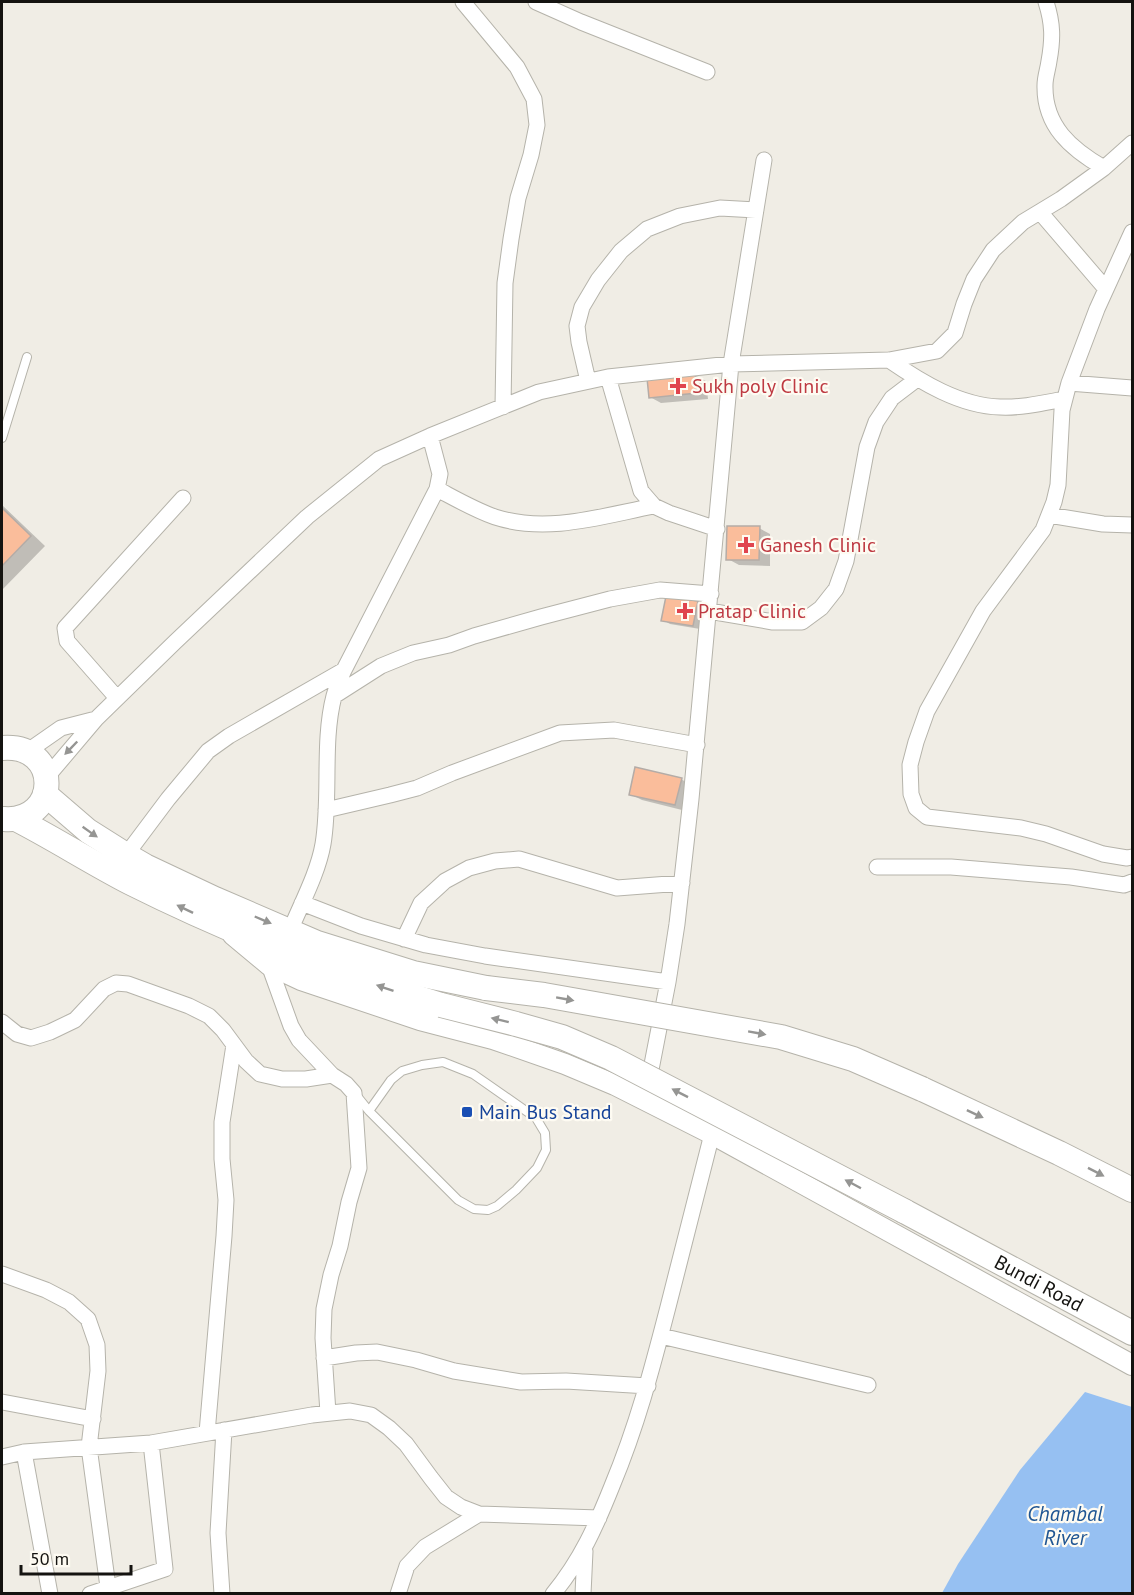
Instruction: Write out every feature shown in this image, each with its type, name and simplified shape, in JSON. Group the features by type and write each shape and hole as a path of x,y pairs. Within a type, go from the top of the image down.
{"main road":[{"path":"2,748 14,747 28,751 37,758 43,767 46,786 40,803 34,811 6,821"},
{"path":"46,786 88,831 126,855 214,899 317,943 413,973 486,988 544,995 781,1037 853,1059 1059,1153 1132,1190"},
{"name":"Bundi Road","path":"6,821 224,928 395,991 562,1038 611,1058 947,1233 1132,1333"}],"street":[{"path":"463,2 517,67 534,99 537,125 518,198 505,283 502,407"},
{"path":"536,2 707,72"},
{"path":"1046,2 1051,18 1053,40 1045,84 1047,104 1055,128 1082,155 1104,168"},
{"path":"46,786 96,719 117,698 307,517 379,459 539,392 608,377 731,364 889,360 937,351 955,333 974,279 993,250 1023,222 1061,200 1104,168 1132,143"},
{"path":"645,1099 668,982 682,883 731,364 764,160"},
{"path":"588,381 577,326 582,307 598,280 621,251 646,229 680,216 720,208 756,210"},
{"path":"1040,212 1107,289"},
{"path":"1132,232 1069,383 1062,410 1058,485 1043,530 983,611 927,711 910,765 911,794 916,808 927,817 1021,828 1047,834 1103,854 1132,857"},
{"path":"889,360 935,389 969,401 999,407 1029,406 1065,399"},
{"path":"608,377 640,491 654,506 717,529"},
{"path":"709,611 773,622 802,622 821,608 836,589 846,561 867,447 876,422 892,398 916,379"},
{"path":"1069,383 1132,388"},
{"path":"290,931 323,847 329,727 334,696 344,670 437,489 440,474 430,436"},
{"path":"437,489 496,517 532,524 575,522 654,506"},
{"path":"117,698 66,641 65,628 183,498"},
{"path":"1049,515 1103,524 1132,525"},
{"path":"334,696 381,666 413,653 449,645 541,616 610,599 660,590 711,594"},
{"path":"126,855 208,751 229,736 344,670"},
{"path":"28,751 61,728 96,719"},
{"path":"326,810 417,788 560,733 614,730 696,746"},
{"path":"404,939 421,903 445,880 469,868 495,861 519,859 617,888 682,883"},
{"path":"877,867 951,867 1071,877 1124,885 1132,882"},
{"path":"302,903 361,926 426,945 485,956 668,982"},
{"path":"224,928 269,965 301,980 420,1020 493,1040 565,1064 645,1099 1132,1365"},
{"path":"269,965 291,1026 299,1040 332,1075 351,1087 354,1093 359,1168 324,1309 324,1358 328,1413"},
{"path":"2,1022 17,1034 31,1038 75,1020 104,989 116,983 128,984 189,1006 209,1016 223,1030 246,1061 260,1074 282,1079 306,1079 332,1075"},
{"path":"207,1433 225,1227 222,1122 234,1045"},
{"path":"553,1593 585,1548 629,1444 648,1386 712,1134"},
{"path":"2,1274 46,1290 69,1302 88,1319 97,1345 98,1371 89,1447 108,1587"},
{"path":"661,1336 868,1385"},
{"path":"324,1358 377,1352 454,1371 521,1382 566,1381 648,1386"},
{"path":"2,1402 93,1419"},
{"path":"2,1457 24,1452 151,1443 350,1411 371,1414 389,1428 406,1444 446,1497 460,1507 479,1514 599,1518"},
{"path":"222,1593 218,1533 224,1430"},
{"path":"90,1593 165,1569 151,1443"},
{"path":"24,1452 50,1593"},
{"path":"398,1593 407,1566 425,1547 479,1514"},
{"path":"583,1593 585,1548"}],"lane":[{"path":"2,438 27,357"},
{"path":"354,1093 369,1111 458,1200 474,1209 488,1210 497,1206 537,1168 546,1150 545,1133 536,1118 473,1074 443,1062 402,1071 391,1080 369,1111"}],"water":[{"name":"Chambal River","path":"1085,1392 1132,1407 1132,1593 942,1593 958,1564 1020,1470"}],"building":[{"path":"695,373 697,393 649,398 647,378"},
{"path":"2,508 31,536 2,566"},
{"path":"727,526 760,526 759,560 726,560"},
{"path":"666,596 698,601 693,626 661,621"},
{"path":"635,767 682,778 675,805 629,795"}],"place":[{"name":"Sukh poly Clinic","path":"678,386"},
{"name":"Ganesh Clinic","path":"746,545"},
{"name":"Pratap Clinic","path":"685,611"},
{"name":"Main Bus Stand","path":"467,1112"}]}
